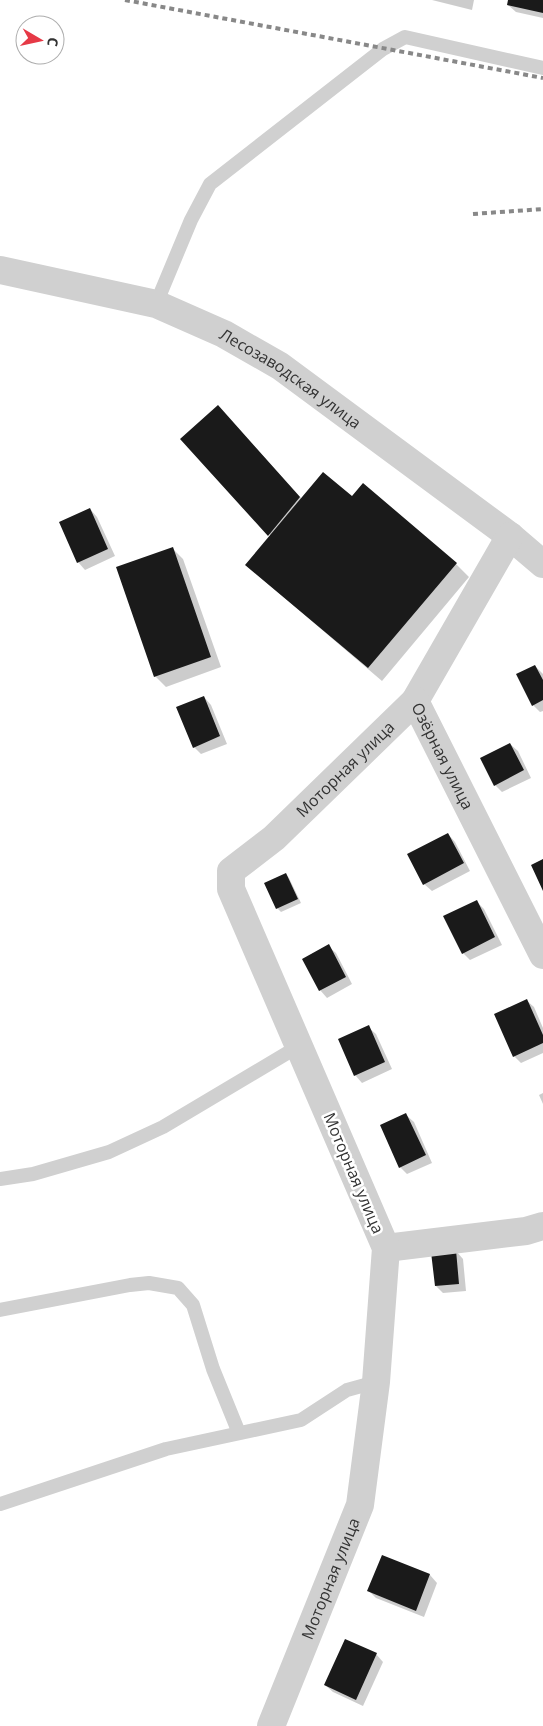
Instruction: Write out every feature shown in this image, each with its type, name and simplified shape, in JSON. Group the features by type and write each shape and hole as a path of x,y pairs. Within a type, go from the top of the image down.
{"street":[{"name":"Лесозаводская улица","path":"0,270 156,304 224,334 280,366 510,536 543,564"},
{"name":"Озёрная улица","path":"510,536 415,701 543,955"},
{"name":"Моторная улица","path":"271,1726 360,1505 376,1382 386,1248 231,889 232,871 274,838 415,701"},
{"path":"386,1248 526,1231 543,1226"}],"lane":[{"path":"156,304 191,220 210,184 383,49 405,37 543,68"},
{"path":"0,1179 33,1174 109,1152 163,1128 299,1046"},
{"path":"0,1310 130,1285 149,1283 178,1288 193,1305 213,1369 239,1433"},
{"path":"0,1504 166,1449 301,1420 347,1390 376,1382"}],"building":[{"path":"508,0 543,0 543,13 507,5"},
{"path":"218,405 300,497 268,536 180,439"},
{"path":"323,472 352,496 363,483 457,563 368,668 245,565"},
{"path":"90,508 108,549 77,563 59,522"},
{"path":"173,547 211,657 154,677 116,567"},
{"path":"535,665 543,680 543,700 532,706 516,674"},
{"path":"204,696 220,736 193,748 176,707"},
{"path":"510,743 524,770 494,786 480,758"},
{"path":"448,833 464,863 423,885 407,854"},
{"path":"543,859 543,891 531,865"},
{"path":"286,873 298,899 276,909 264,883"},
{"path":"477,900 495,937 462,954 443,916"},
{"path":"329,944 346,977 319,991 302,959"},
{"path":"527,999 543,1035 543,1043 513,1057 494,1014"},
{"path":"369,1025 385,1062 354,1076 338,1039"},
{"path":"406,1113 426,1155 399,1168 380,1125"},
{"path":"456,1250 459,1284 435,1286 431,1252"},
{"path":"382,1555 430,1574 416,1611 367,1591"},
{"path":"345,1639 377,1653 356,1700 324,1685"}],"railway":[{"path":"125,0 543,78"},
{"path":"473,214 543,209"}]}
